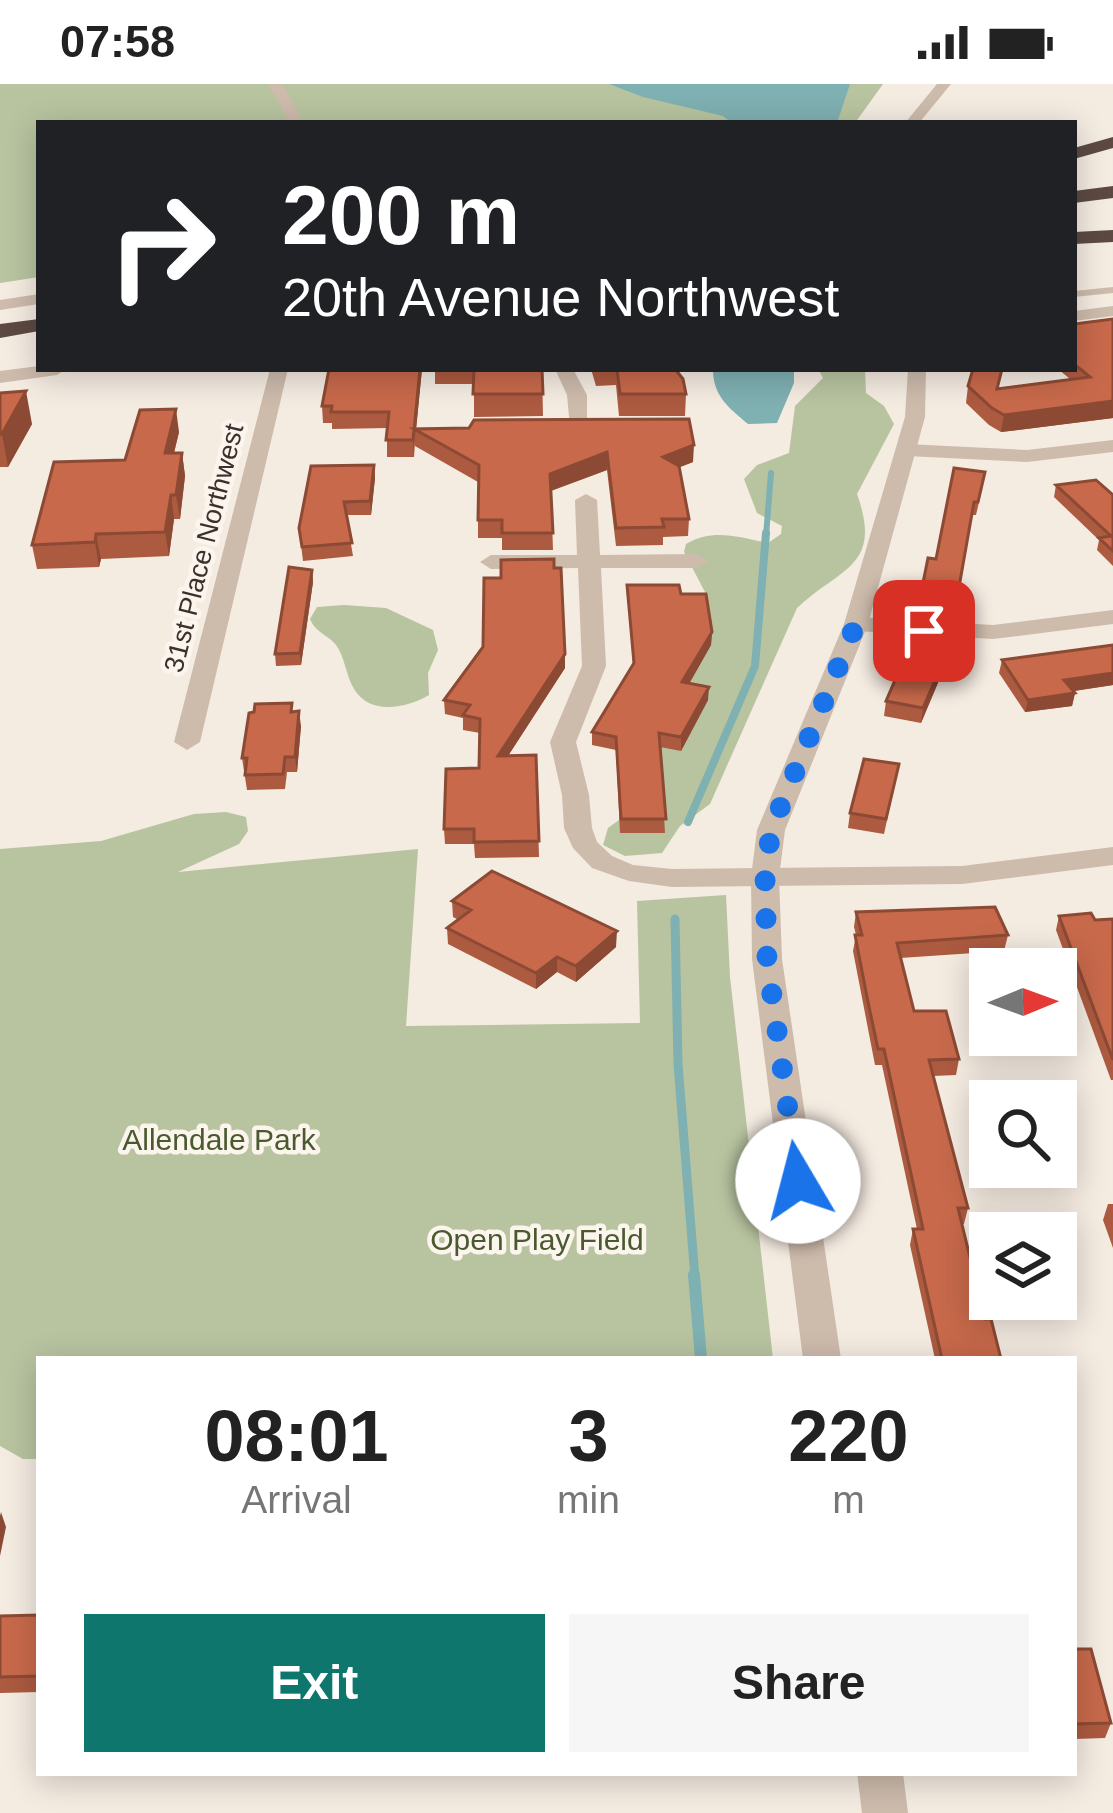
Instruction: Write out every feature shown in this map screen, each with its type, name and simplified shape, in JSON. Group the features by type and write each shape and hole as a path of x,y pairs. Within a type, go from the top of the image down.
{"highway":[{"path":"1077,153 1113,142"},
{"path":"1077,182 1113,177"},
{"path":"1077,197 1113,192"},
{"path":"1077,238 1113,236"},
{"path":"0,331 36,325"},
{"path":"0,350 36,345"}],"street":[{"path":"274,84 295,120"},
{"path":"914,120 944,84"},
{"path":"0,305 36,299"},
{"path":"1077,312 1113,311"},
{"path":"0,377 36,372"},
{"name":"31st Place Northwest","path":"187,742 278,372"},
{"path":"566,372 577,395 580,427"},
{"path":"822,1356 767,959 765,877 771,830 856,624 915,417 917,372"},
{"path":"907,450 1027,456 1113,446"},
{"path":"586,500 595,652 592,684 568,723 563,746 582,840 605,864 634,874 962,874 1113,856"},
{"path":"491,562 697,561"},
{"path":"856,624 993,632 1113,617"},
{"path":"880,1776 885,1813"}],"lane":[{"path":"1077,294 1113,290"}],"green space":[{"path":"0,84 883,84 857,120 36,120 36,277 0,283"},
{"path":"820,372 865,372 866,393 884,406 894,424 857,494 864,518 861,551 842,573 797,608 710,804 680,826 662,853 625,856 603,845 608,828 633,810 705,592 684,552 686,544 716,535 768,543 781,534 782,526 757,513 744,479 757,465 789,453 795,406 823,378"},
{"path":"317,607 386,608 433,630 438,650 428,673 429,695 389,707 361,698 336,645 310,619"},
{"name":"Allendale Park","path":"226,812 246,817 248,831 239,844 178,872 418,849 406,1026 640,1023 637,901 726,895 730,977 773,1356 36,1356 36,1459 23,1459 0,1446 0,849 101,841 194,814"}],"water":[{"path":"609,84 850,84 838,120 728,120"},
{"path":"713,372 794,372 777,423 748,424 719,394"}],"building":[{"path":"1113,319 1113,401 1004,415 968,386 972,372 1001,372 997,389 1090,377 1077,366 1077,324"},
{"path":"328,372 420,372 413,440 386,440 389,412 331,412 332,406 322,406"},
{"path":"474,372 542,372 543,394 473,394"},
{"path":"617,372 677,372 686,394 620,394"},
{"path":"26,391 2,434 0,434 0,393"},
{"path":"176,409 165,453 182,453 165,532 96,534 95,542 32,545 54,462 125,460 140,410"},
{"path":"689,419 694,445 663,457 679,466 689,519 662,519 664,527 616,528 607,452 550,474 553,533 502,533 502,520 478,520 479,465 414,429 469,428 474,420"},
{"path":"374,465 370,501 344,502 352,543 302,547 299,528 311,466"},
{"path":"954,468 985,472 978,502 974,502 959,587 923,583 928,558 936,559"},
{"path":"1096,480 1113,495 1113,551 1099,538 1111,536 1056,485"},
{"path":"554,559 554,568 561,568 565,654 498,756 536,755 539,841 474,842 474,829 444,829 446,769 479,768 480,719 463,715 470,705 444,700 483,647 484,578 501,578 501,560"},
{"path":"289,567 312,570 300,653 275,654"},
{"path":"627,585 679,585 681,594 706,594 712,632 682,682 709,687 681,737 659,733 666,819 621,819 616,737 592,732 634,663"},
{"path":"1113,645 1113,673 1064,680 1075,693 1028,700 1002,660"},
{"path":"905,657 942,664 923,708 886,701"},
{"path":"292,703 291,712 299,711 295,757 285,757 283,774 245,775 247,758 242,758 249,713 254,712 255,704"},
{"path":"864,759 899,764 886,819 850,813"},
{"path":"492,871 617,931 576,966 557,957 536,973 447,928 471,910 452,901"},
{"path":"995,907 1008,935 897,943 914,1011 946,1011 959,1059 929,1060 968,1208 958,1208 969,1253 969,1320 991,1320 1000,1356 941,1356 913,1229 923,1229 855,935 862,935 856,912"},
{"path":"1091,913 1095,920 1113,919 1113,1060 1077,964 1077,948 1071,948 1059,916"},
{"path":"36,1615 36,1676 0,1677 0,1616"},
{"path":"1077,1649 1091,1649 1111,1723 1077,1724"}],"waterway":[{"path":"766,536 771,473"},
{"path":"688,822 755,666 766,533"},
{"path":"675,919 678,1064 695,1278"},
{"path":"694,1275 701,1356"}],"route":[{"path":"798,1181 763,915 771,830 856,624 924,631"}],"park label":[{"name":"Open Play Field","path":"537,1240"}]}
